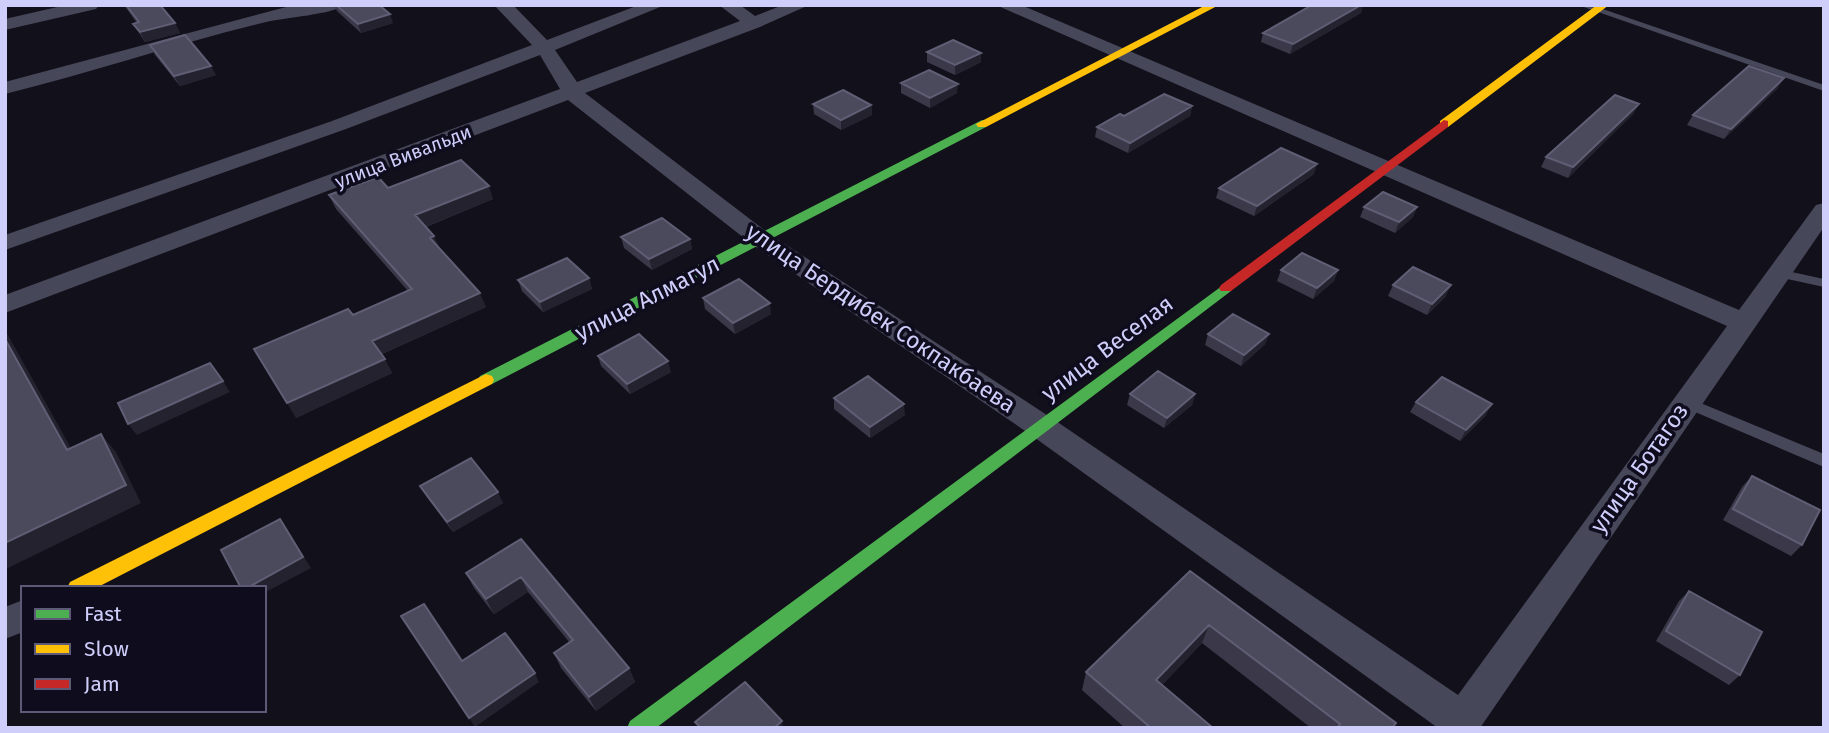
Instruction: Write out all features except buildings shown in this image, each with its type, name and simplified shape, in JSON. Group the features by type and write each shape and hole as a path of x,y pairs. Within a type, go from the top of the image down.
{"street":[{"path":"5,25 90,5"},
{"path":"5,88 288,8 335,5"},
{"name":"улица Бердибек Сокпакбаева","path":"503,5 545,47 565,74 572,93 762,240 1042,427 1460,724"},
{"path":"5,243 340,125 656,5"},
{"path":"729,5 754,23"},
{"name":"улица Вивальди","path":"5,306 800,5"},
{"path":"1005,5 1742,323"},
{"name":"улица Алмагул","path":"81,586 762,240 1115,54 1214,5"},
{"name":"улица Веселая","path":"638,728 1042,427 1594,7"},
{"name":"улица Ботагоз","path":"1460,724 1686,401 1824,210"},
{"path":"5,624 21,616"}],"lane":[{"path":"1594,7 1824,88"},
{"path":"1778,273 1824,284"},
{"path":"1686,401 1824,461"}],"traffic: fast":[{"path":"486,380 982,124"},
{"path":"638,728 1226,288"}],"traffic: slow":[{"path":"982,124 1214,5"},
{"path":"1444,124 1604,5"},
{"path":"81,586 486,380"}],"traffic: jam":[{"path":"1226,288 1444,124"}]}
